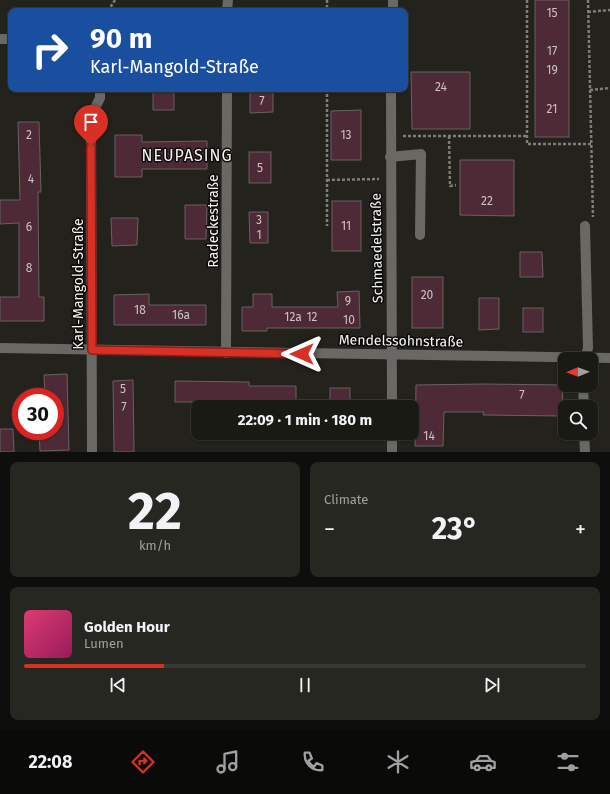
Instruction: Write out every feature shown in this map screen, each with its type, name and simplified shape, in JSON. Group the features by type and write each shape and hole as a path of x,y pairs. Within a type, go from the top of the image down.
{"street":[{"name":"Karl-Mangold-Straße","path":"92,452 91,116 100,98 100,92"},
{"name":"Radeckestraße","path":"226,353 227,92"},
{"name":"Schmaedelstraße","path":"391,92 390,179 392,400"},
{"path":"390,157 420,154 420,235"},
{"path":"585,226 588,348 587,352"},
{"name":"Mendelssohnstraße","path":"0,348 558,357"},
{"name":"Mendelssohnstraße","path":"598,358 610,358"},
{"path":"392,440 392,452"},
{"path":"584,440 585,452"}],"path":[{"path":"527,0 527,144 592,144"},
{"path":"585,226 594,226 588,0"},
{"path":"588,12 610,10"},
{"path":"590,90 610,88"},
{"path":"327,92 327,226"},
{"path":"390,136 527,136"},
{"path":"449,136 450,186 456,185"},
{"path":"327,180 390,179"}],"building":[{"path":"535,0 569,0 569,137 535,137"},
{"path":"411,72 470,72 470,129 412,129"},
{"path":"153,92 174,92 174,110 153,110"},
{"path":"250,92 273,92 273,112 250,113"},
{"path":"361,110 361,160 331,160 331,111"},
{"path":"18,122 39,122 41,192 38,192 39,297 44,297 44,321 0,321 0,297 19,297 19,223 0,224 0,200 20,200"},
{"path":"115,135 142,135 142,142 207,141 207,169 142,169 142,177 115,177"},
{"path":"249,152 271,152 271,183 249,183"},
{"path":"460,160 514,160 514,216 460,215"},
{"path":"332,201 361,201 361,251 332,251"},
{"path":"185,205 207,205 206,239 185,239"},
{"path":"249,212 268,212 268,243 250,243"},
{"path":"111,218 138,218 137,245 112,246"},
{"path":"520,252 542,252 543,277 520,277"},
{"path":"412,277 443,277 443,328 412,328"},
{"path":"359,291 360,328 267,328 267,331 242,331 242,307 253,307 253,294 272,294 272,307 338,307 337,292"},
{"path":"149,294 149,305 206,305 206,325 114,325 114,295"},
{"path":"479,298 499,298 499,329 479,330"},
{"path":"523,308 543,308 543,332 523,332"},
{"path":"67,374 69,450 40,451 39,440 64,440 64,388 45,388 44,375"},
{"path":"133,380 134,452 114,452 113,381"},
{"path":"175,381 249,382 249,386 296,386 296,400 191,400 191,402 175,402"},
{"path":"416,385 558,385 558,392 563,392 563,400 558,400 558,416 483,415 484,412 444,412 443,446 415,446 415,440 419,440 419,400 416,400"},
{"path":"330,388 350,388 350,400 330,400"},
{"path":"0,429 12,429 14,452 0,452"}],"district":[{"name":"NEUPASING","path":"187,155"}],"route":[{"path":"91,146 92,350 302,354"}]}
